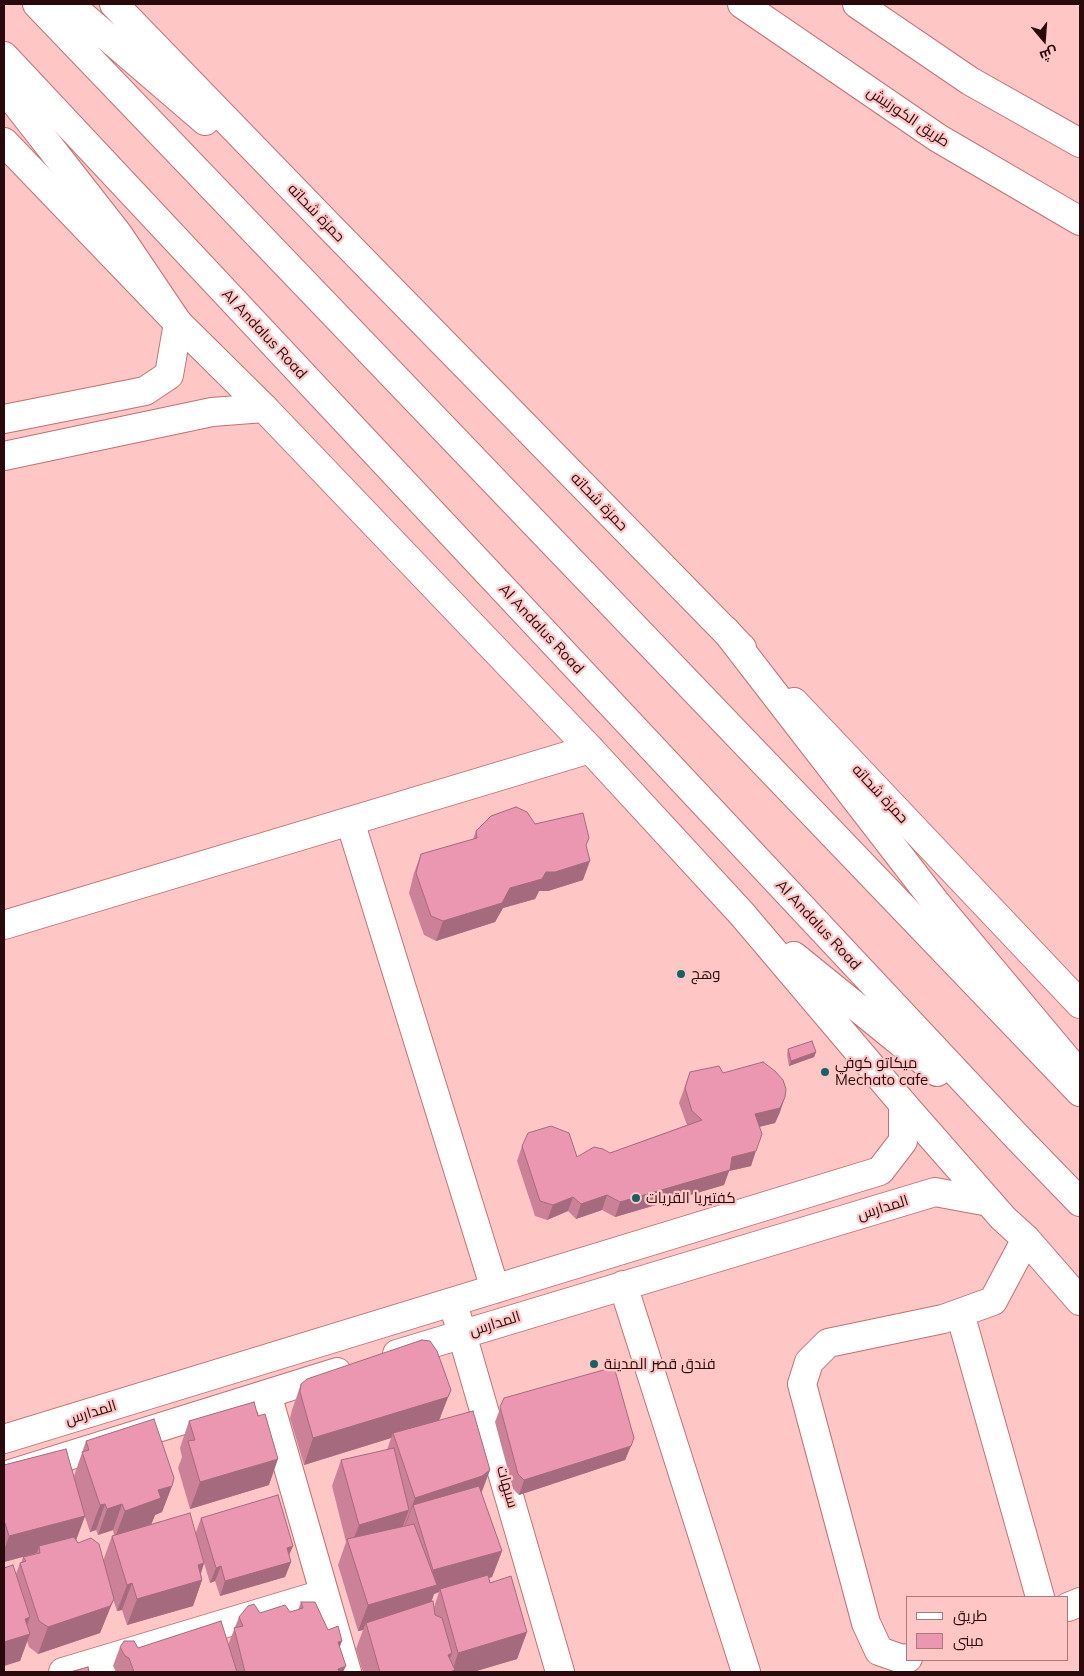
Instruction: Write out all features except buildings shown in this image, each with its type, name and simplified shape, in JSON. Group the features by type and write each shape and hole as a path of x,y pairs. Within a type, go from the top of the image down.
{"main road":[{"path":"37,4 1080,1092"},
{"path":"69,4 332,230"},
{"name":"حمزة شحاته","path":"114,4 332,230 726,631 1080,1004"},
{"name":"طريق الكورنيش","path":"742,4 938,138 1080,221"},
{"path":"857,4 970,81 1080,143"},
{"name":"Al Andalus Road","path":"4,56 1080,1202"},
{"path":"4,88 118,234 178,323 170,375 145,391 4,419"},
{"path":"4,142 178,323 264,408 590,749 742,914 903,1104 1003,1218 1026,1239 1080,1301"},
{"path":"4,456 212,412 264,408"},
{"path":"726,631 936,903 1080,1075"},
{"path":"4,925 590,749"},
{"path":"350,821 495,1289"},
{"path":"742,914 1018,1138"},
{"name":"المدارس","path":"4,1439 880,1171 903,1141 903,1104"},
{"name":"المدارس","path":"4,1476 462,1334 935,1192 989,1202"},
{"path":"906,1658 902,1659 879,1651 866,1623 802,1384 810,1362 828,1343 943,1319 993,1301 1026,1239"},
{"path":"623,1285 746,1672"},
{"name":"سبهات","path":"452,1302 560,1672"},
{"path":"960,1313 1040,1596"},
{"path":"266,1394 347,1672"},
{"path":"63,1672 106,1666 323,1594"}],"place":[{"name":"وهج","path":"681,974"},
{"name":"ميكاتو كوفي Mechato cafe","path":"825,1072"},
{"name":"كفتيريا القريات","path":"636,1198"},
{"name":"فندق قصر المدينة","path":"594,1364"}]}
